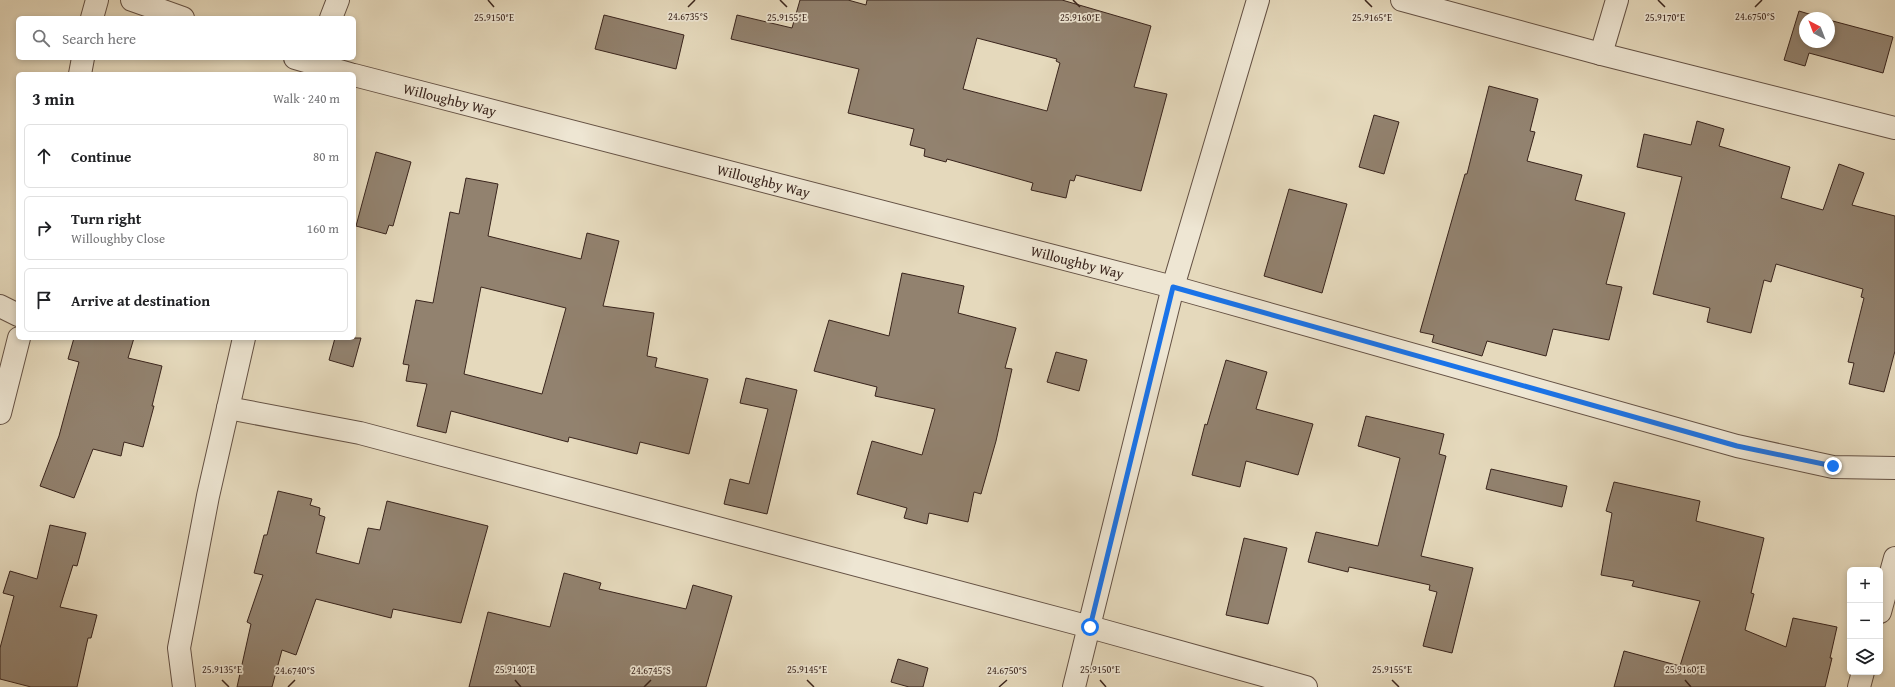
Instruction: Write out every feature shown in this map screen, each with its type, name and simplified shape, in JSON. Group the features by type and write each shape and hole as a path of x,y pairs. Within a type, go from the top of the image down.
{"street":[{"path":"93,16 97,0"},
{"path":"132,0 177,16"},
{"path":"332,16 338,0"},
{"path":"1074,687 1173,287 1258,0"},
{"path":"1402,0 1601,54 1895,128"},
{"path":"1601,54 1617,0"},
{"path":"80,72 83,60"},
{"path":"309,64 342,72"},
{"name":"Willoughby Way","path":"356,76 1173,287 1737,446 1833,466 1895,468"},
{"path":"0,306 16,314"},
{"path":"0,413 18,340"},
{"path":"184,687 179,648 208,496 244,340"},
{"path":"228,408 360,433 1090,627 1306,687"},
{"path":"1882,603 1895,558"},
{"path":"1859,687 1862,675"}],"building":[{"path":"800,0 848,0 866,5 867,0 1062,0 1151,26 1134,87 1167,94 1141,191 1076,175 1074,181 1070,180 1066,198 1031,190 1033,183 947,159 946,162 924,156 925,149 910,145 914,129 848,113 859,69 731,39 737,15 792,28","holes":["977,38 1057,59 1056,61 1060,63 1047,111 963,89"]},
{"path":"1799,11 1802,12 1799,12 1799,48 1835,48 1835,22 1893,37 1883,73 1809,53 1805,66 1784,60"},
{"path":"604,15 684,35 676,69 595,49"},
{"path":"1489,86 1538,99 1530,131 1535,132 1527,161 1582,175 1575,200 1625,213 1606,284 1622,287 1609,340 1553,329 1546,356 1487,341 1482,356 1432,342 1434,335 1420,332 1465,174 1467,174"},
{"path":"1374,115 1399,122 1384,174 1359,167"},
{"path":"1697,121 1724,129 1719,146 1790,167 1781,198 1823,210 1839,164 1864,173 1852,205 1895,216 1895,351 1884,392 1849,384 1854,363 1848,362 1864,298 1861,297 1863,289 1776,264 1771,282 1764,280 1751,333 1707,322 1710,308 1653,294 1682,177 1637,167 1644,134 1691,145"},
{"path":"376,152 411,162 393,226 389,225 386,234 356,226"},
{"path":"466,178 498,184 488,236 581,259 587,233 619,241 603,306 654,313 647,356 657,358 655,367 708,379 689,454 640,442 637,454 569,437 568,442 451,411 446,433 417,426 427,384 406,381 409,365 403,364 416,300 433,303 450,212 459,214","holes":["481,287 566,308 542,394 464,374"]},
{"path":"1289,189 1347,204 1322,293 1264,276"},
{"path":"902,273 964,286 958,313 1016,328 1005,368 1012,369 996,441 981,494 974,492 968,522 929,513 927,524 904,518 907,508 857,494 872,441 922,455 935,409 875,396 877,387 814,371 829,320 889,336"},
{"path":"356,338 361,338 353,367 329,360 334,340 356,340"},
{"path":"73,340 133,340 128,358 162,366 152,406 154,406 143,447 124,442 121,456 93,449 74,498 40,486 59,436 79,362 68,359"},
{"path":"1056,352 1087,360 1079,391 1047,382"},
{"path":"1226,360 1267,372 1256,409 1313,424 1298,475 1246,461 1240,487 1192,475 1205,424 1207,425"},
{"path":"746,378 797,390 767,514 724,504 730,479 749,484 768,409 740,403"},
{"path":"1366,416 1444,434 1439,454 1446,456 1421,556 1473,568 1452,653 1423,646 1437,592 1429,590 1430,585 1349,567 1348,572 1308,562 1316,532 1378,546 1400,458 1358,446"},
{"path":"1491,469 1567,486 1562,507 1486,489"},
{"path":"1614,482 1700,501 1696,521 1764,538 1751,593 1754,594 1745,630 1786,647 1793,618 1837,627 1825,687 1614,687 1624,651 1680,666 1700,601 1632,586 1634,581 1601,575 1612,513 1606,511"},
{"path":"278,491 312,499 310,505 320,508 319,515 325,517 316,553 359,564 368,528 380,530 387,501 488,526 461,623 393,609 391,618 316,599 296,655 282,650 272,687 237,687 251,624 247,622 263,575 254,573 264,535 267,535"},
{"path":"50,525 86,533 77,566 73,565 60,607 97,615 91,638 88,638 77,687 31,687 0,679 0,648 14,596 3,593 10,571 37,579"},
{"path":"1244,538 1287,548 1268,624 1226,615"},
{"path":"564,573 601,583 599,589 686,609 693,585 732,596 706,687 469,687 488,612 550,627"},
{"path":"898,659 928,668 923,687 909,687 891,682"}],"route":[{"path":"1090,627 1173,287 1737,446 1833,466"}]}
